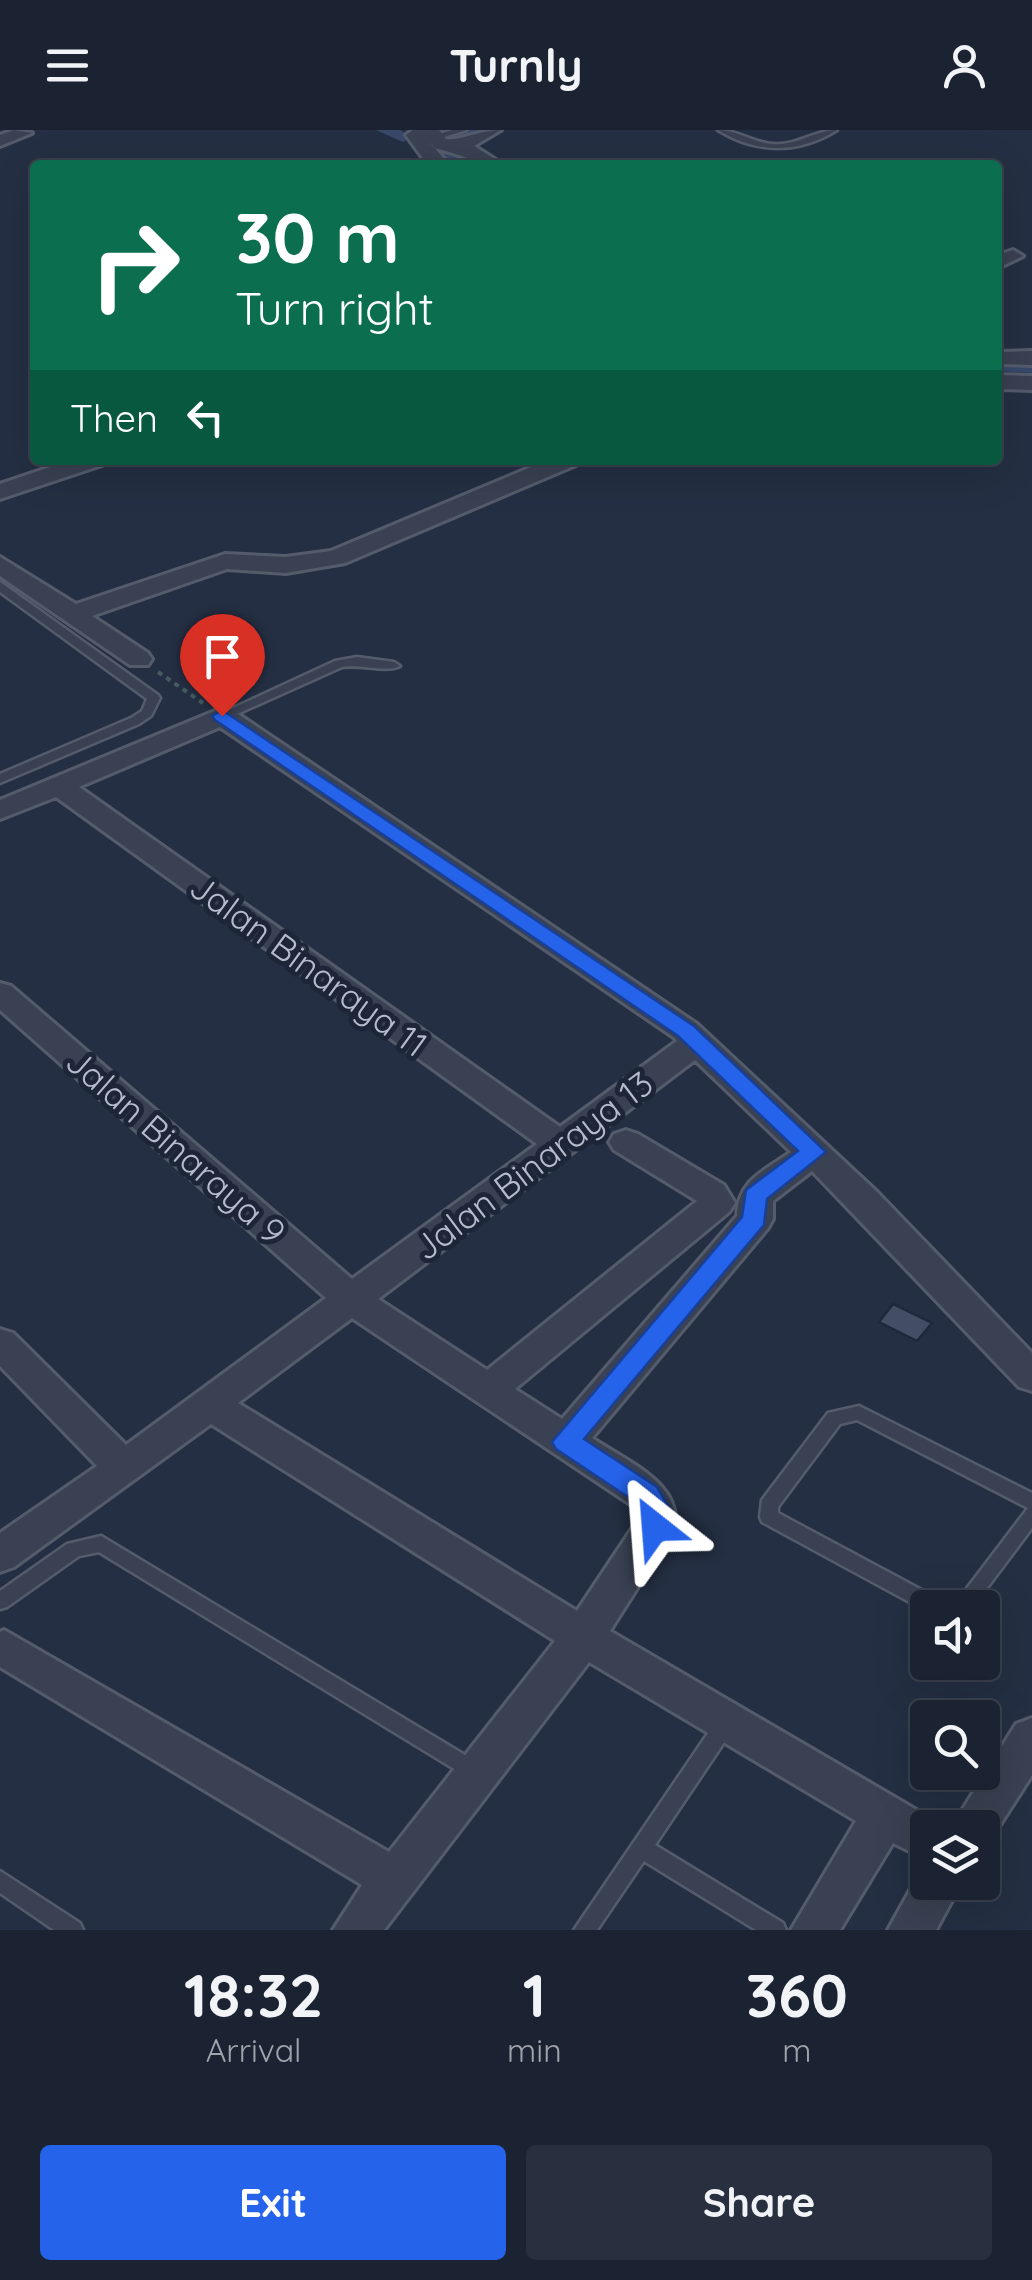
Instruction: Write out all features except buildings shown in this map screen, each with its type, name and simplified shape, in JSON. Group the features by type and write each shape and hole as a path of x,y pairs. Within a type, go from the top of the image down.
{"street":[{"path":"408,132 437,136 440,144 492,130"},
{"path":"408,132 434,160"},
{"path":"0,141 23,133"},
{"path":"461,138 490,160"},
{"path":"1002,358 1032,358"},
{"path":"0,471 30,461"},
{"path":"0,492 79,465"},
{"path":"73,614 225,561 286,565 336,558 541,465"},
{"path":"0,564 139,659"},
{"path":"0,810 222,716 686,1031 814,1152 1032,1378"},
{"name":"Jalan Binaraya 11","path":"58,785 560,1144"},
{"name":"Jalan Binaraya 9","path":"0,993 352,1300 647,1495 656,1509 655,1527 583,1637"},
{"name":"Jalan Binaraya 13","path":"0,1556 696,1043"},
{"path":"626,1142 712,1194 717,1203"},
{"path":"488,1390 717,1203 755,1196 814,1152"},
{"path":"566,1442 755,1219 755,1196"},
{"path":"0,1344 124,1468"},
{"path":"209,1404 583,1637 910,1830"},
{"path":"356,1930 583,1637"},
{"path":"2,1646 393,1879"},
{"path":"985,1810 1032,1737"},
{"path":"814,1930 885,1815"},
{"path":"911,1930 928,1900"}],"lane":[{"path":"722,130 762,148 784,150 833,130"},
{"path":"0,586 146,688 154,705 135,722 0,779"},
{"path":"222,716 339,664 356,661 394,666"},
{"path":"910,1593 769,1517 769,1505 834,1418 859,1413 1032,1502"},
{"path":"975,1590 1032,1514"},
{"path":"0,1602 74,1549 101,1544 476,1772"},
{"path":"585,1930 727,1722"},
{"path":"640,1848 775,1930"},
{"path":"0,1881 72,1930"}],"path":[{"path":"139,659 222,716"}],"waterway":[{"path":"384,130 403,137"},
{"path":"453,141 476,130"},
{"path":"436,150 460,160"},
{"path":"1002,365 1032,367"}],"route":[{"path":"222,716 686,1031 814,1152 755,1196 755,1219 566,1442 647,1495 656,1509 655,1527"}]}
